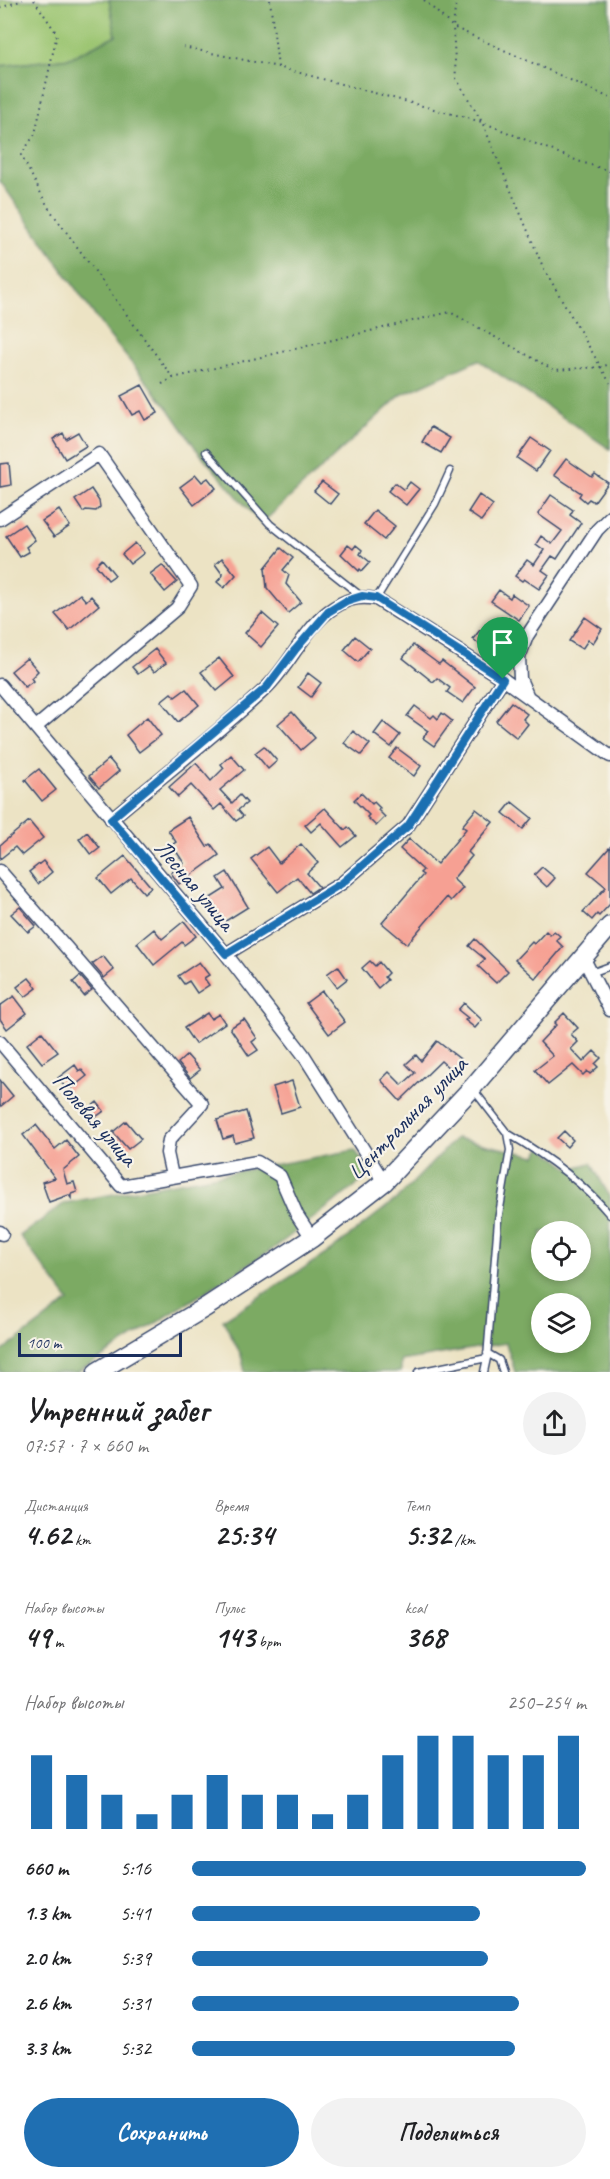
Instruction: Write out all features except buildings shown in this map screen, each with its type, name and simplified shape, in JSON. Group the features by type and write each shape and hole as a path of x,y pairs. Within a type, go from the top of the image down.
{"main road":[{"name":"Центральная улица","path":"98,1372 206,1307 312,1238 384,1182 587,965 610,926"}],"street":[{"path":"0,519 99,454 191,586 177,608 36,727"},
{"path":"527,696 520,679 519,657 527,636 597,530 610,517"},
{"path":"111,819 267,687 328,612 346,601 362,596 376,598 503,679 610,756"},
{"path":"226,954 342,883 408,826 503,679"},
{"name":"Лесная улица","path":"0,685 226,954 303,1054 384,1182"},
{"path":"0,871 202,1104 169,1140 167,1153 172,1176"},
{"path":"587,965 610,1010"},
{"name":"Полевая улица","path":"0,1042 121,1186 257,1162 280,1176 297,1215 312,1238"}],"lane":[{"path":"206,452 270,524 362,596"},
{"path":"376,598 435,504 450,471"},
{"path":"587,965 610,966"},
{"path":"472,1088 507,1133 566,1172 610,1215"},
{"path":"484,1372 498,1220 510,1150 507,1133"},
{"path":"418,1372 487,1356 499,1360 503,1372"}],"path":[{"path":"0,8 23,0"},
{"path":"33,0 57,34 35,134 21,155 48,207 173,378"},
{"path":"270,0 278,67"},
{"path":"424,0 453,27 610,98"},
{"path":"456,0 453,27 456,78 482,122 543,267 610,383"},
{"path":"183,47 278,67 482,122 578,161 610,171"},
{"path":"162,384 173,378 450,312 554,370 601,367 610,364"}],"green space":[{"path":"0,0 109,0 116,35 70,58 0,66"},
{"path":"109,0 610,0 610,449 478,360 401,395 261,524 197,450 169,409 107,333 0,181 0,66 70,58 116,35"},
{"path":"456,1138 536,1156 542,1147 570,1169 591,1163 610,1197 610,1372 515,1372 506,1343 401,1361 401,1372 245,1372 241,1355 223,1320 329,1252 399,1197"},
{"path":"355,1150 371,1174 273,1249 96,1361 77,1372 0,1372 0,1353 69,1301 20,1236 65,1203"}],"route":[{"path":"362,596 376,598 503,679 408,826 342,883 226,954 111,819 267,687 328,612 346,601 362,596"}]}
